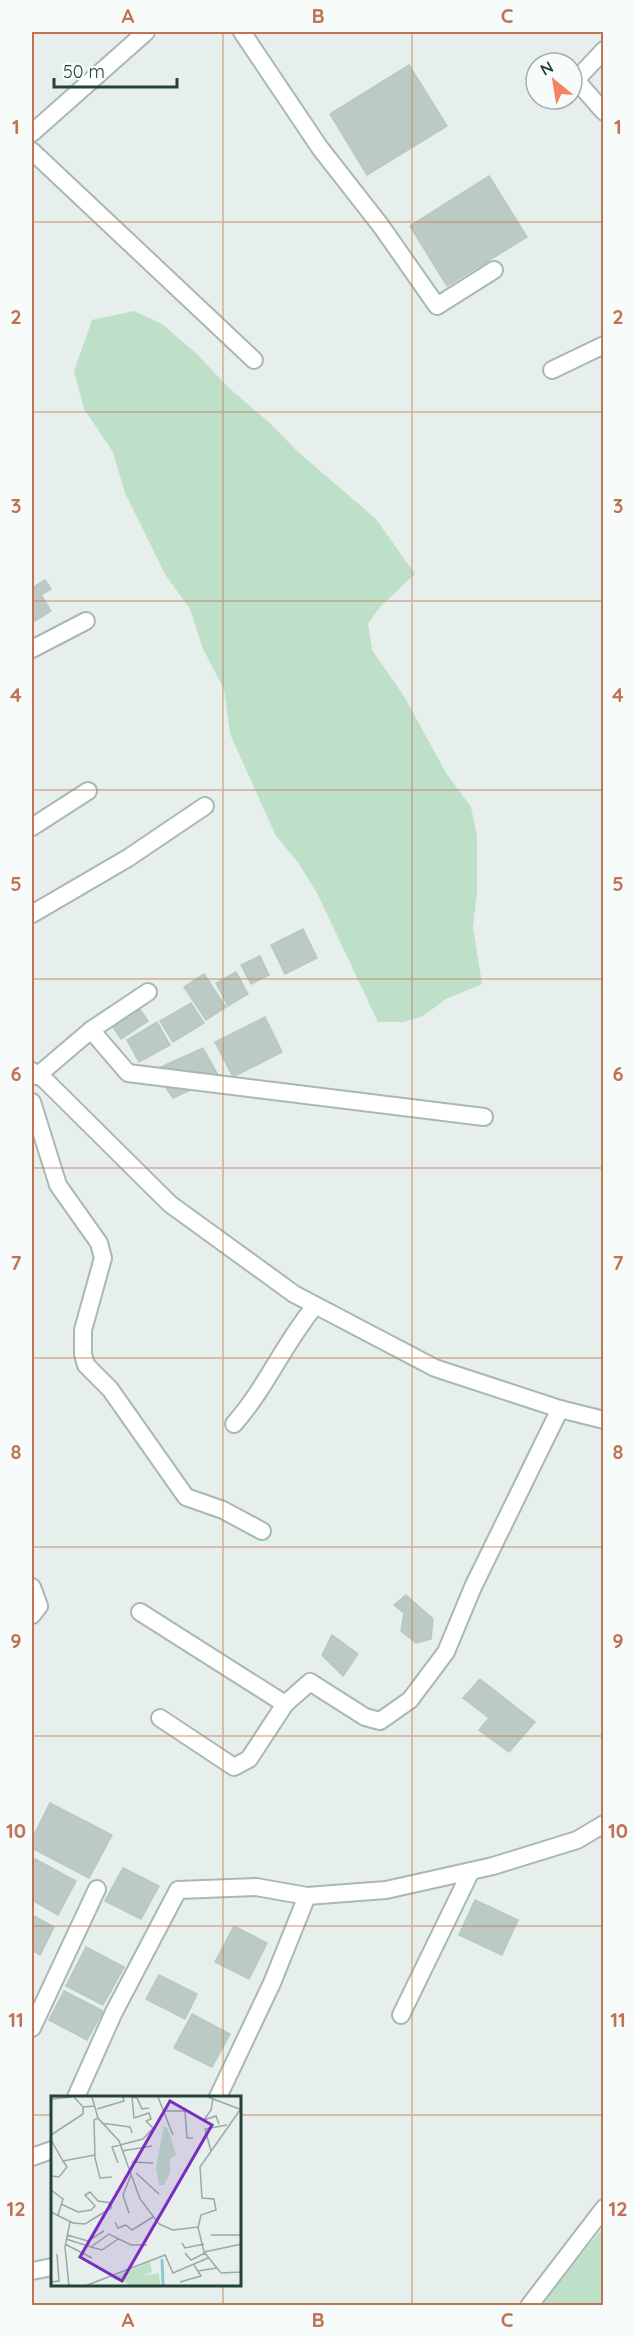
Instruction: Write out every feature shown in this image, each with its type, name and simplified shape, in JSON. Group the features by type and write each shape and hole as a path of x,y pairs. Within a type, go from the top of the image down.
{"street":[{"path":"32,133 146,32"},
{"path":"242,32 320,148 381,226 437,306 494,270"},
{"path":"603,50 576,80 603,112"},
{"path":"32,151 255,360"},
{"path":"552,370 603,345"},
{"path":"32,649 86,621"},
{"path":"32,827 88,790"},
{"path":"32,914 128,858 205,806"},
{"path":"32,1095 38,1076 91,1029 148,992"},
{"path":"91,1029 128,1073 484,1117"},
{"path":"38,1076 170,1204 294,1294 435,1368 560,1409 603,1420"},
{"path":"32,1102 58,1185 99,1243 104,1258 83,1330 82,1354 86,1365 110,1389 186,1497 223,1510 262,1531"},
{"path":"234,1424 247,1410 295,1330 315,1306"},
{"path":"160,1718 234,1767 249,1759 285,1704 310,1682 365,1717 380,1721 410,1700 446,1652 473,1587 560,1409"},
{"path":"32,1587 39,1606 32,1616"},
{"path":"140,1612 285,1704"},
{"path":"76,2096 114,2012 178,1890 256,1887 307,1896 386,1890 471,1871 577,1840 603,1824"},
{"path":"401,2014 471,1871"},
{"path":"32,2028 97,1889"},
{"path":"218,2096 272,1983 307,1896"},
{"path":"32,2157 51,2150"},
{"path":"529,2306 603,2208"},
{"path":"32,2271 51,2266"}],"green space":[{"path":"134,311 162,324 197,354 228,387 273,426 297,451 376,519 415,574 379,608 368,624 372,650 404,696 446,773 471,807 477,836 477,893 473,927 482,984 446,999 423,1016 404,1022 378,1022 316,891 297,861 276,836 230,734 224,689 203,649 190,609 166,576 125,493 113,452 84,409 74,371 92,320"},
{"path":"603,2228 603,2305 540,2305"}],"building":[{"path":"409,65 447,126 367,175 330,114"},
{"path":"489,176 527,237 447,286 410,226"},
{"path":"45,580 51,589 41,595 51,611 35,621 32,615 32,588"},
{"path":"303,929 317,958 285,974 271,945"},
{"path":"260,956 269,975 251,984 241,965"},
{"path":"236,972 248,994 228,1006 216,983"},
{"path":"204,974 226,1007 206,1020 184,987"},
{"path":"191,1003 204,1023 173,1042 160,1021"},
{"path":"137,1005 148,1021 121,1039 110,1023"},
{"path":"265,1017 282,1052 233,1077 215,1042"},
{"path":"157,1022 170,1045 139,1062 127,1040"},
{"path":"203,1048 219,1077 173,1098 154,1070"},
{"path":"406,1595 433,1619 431,1639 416,1643 401,1631 404,1613 394,1605"},
{"path":"332,1635 358,1654 343,1676 322,1655"},
{"path":"480,1679 535,1722 509,1752 479,1730 489,1718 463,1698"},
{"path":"50,1803 112,1835 89,1878 32,1848 32,1839"},
{"path":"35,1859 76,1881 58,1915 32,1900 32,1866"},
{"path":"123,1868 159,1886 141,1919 105,1901"},
{"path":"475,1900 518,1920 502,1955 459,1935"},
{"path":"32,1915 54,1927 40,1955 32,1950"},
{"path":"234,1926 267,1943 249,1979 215,1962"},
{"path":"86,1947 124,1967 103,2005 66,1986"},
{"path":"159,1975 197,1994 185,2019 146,1999"},
{"path":"64,1991 103,2011 87,2040 49,2020"},
{"path":"192,2014 230,2034 212,2067 174,2048"}]}
